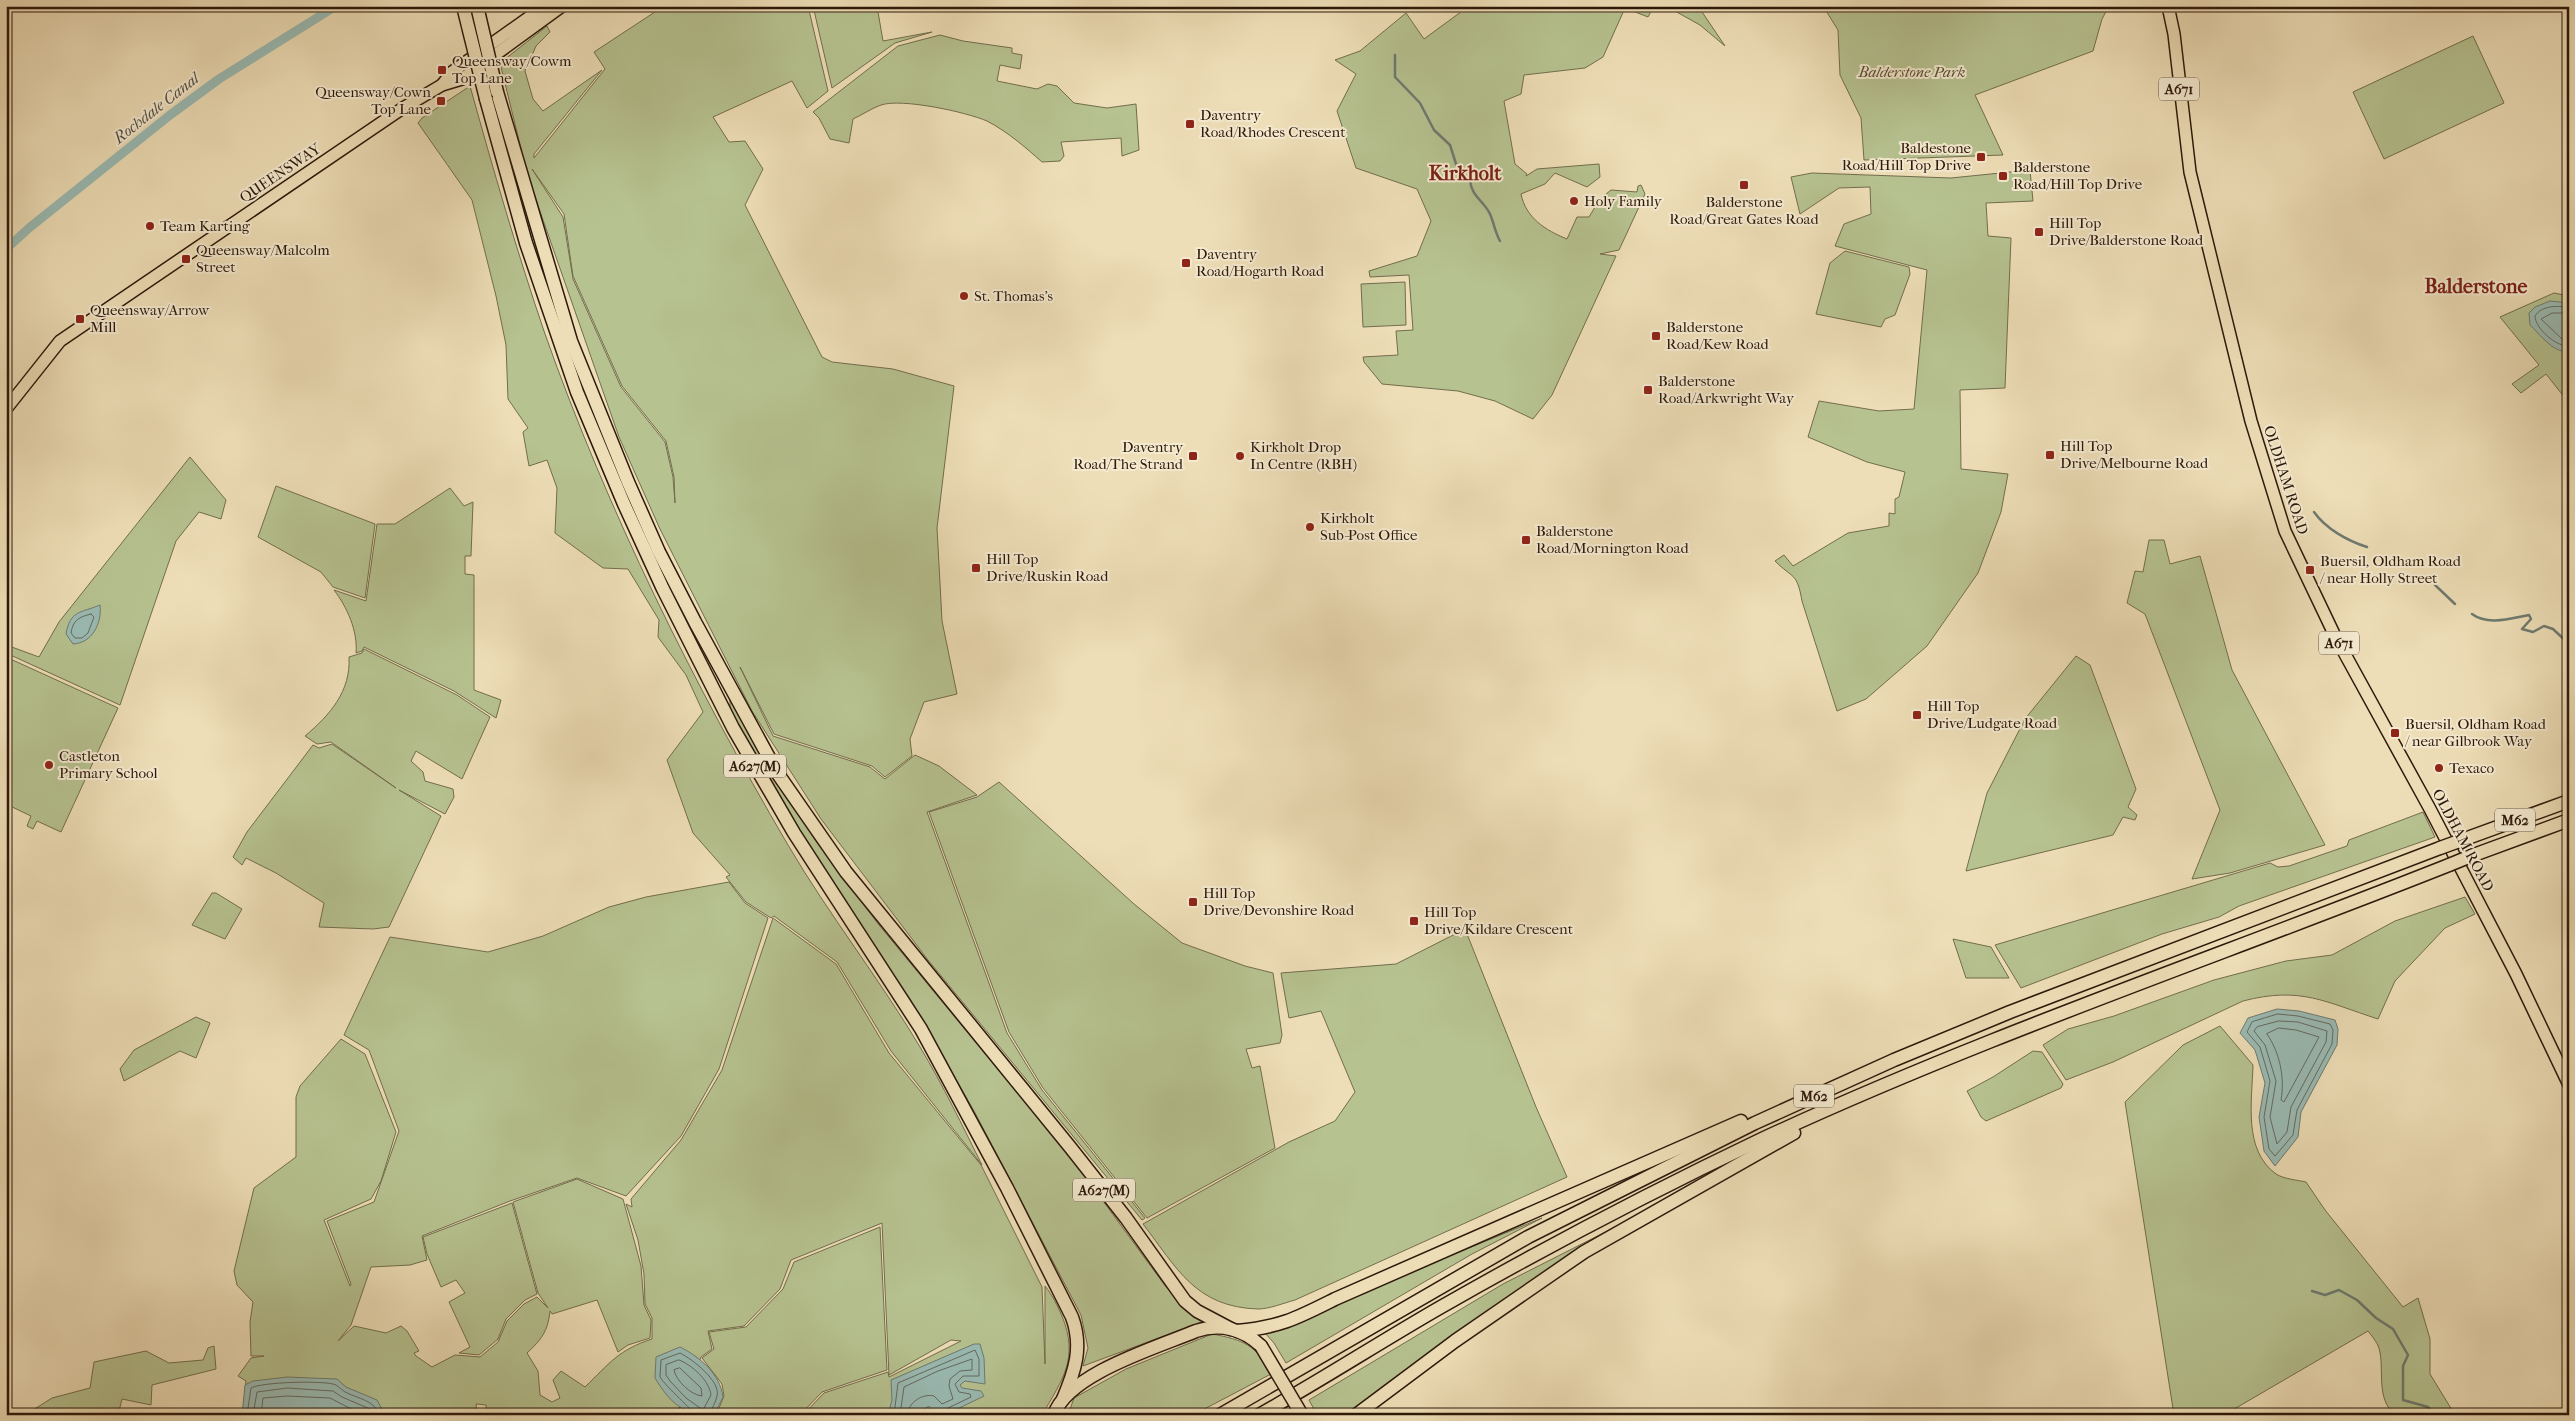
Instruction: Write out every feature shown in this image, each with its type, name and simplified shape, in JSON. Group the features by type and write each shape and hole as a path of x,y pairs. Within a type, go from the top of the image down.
{"highway":[{"name":"A627(M)","path":"463,6 486,99 526,243 577,392 624,504 668,598 733,728 794,833 925,1037 1008,1188 1072,1317 1078,1335 1078,1352 1062,1399 1054,1414"},
{"name":"A627(M)","path":"477,6 497,92 571,341 625,473 660,552 694,622 778,774 846,872 1126,1218 1185,1301 1205,1316 1261,1346 1302,1415"},
{"name":"M62","path":"1234,1330 1270,1327 1290,1321 1335,1299 1750,1117 2157,955 2569,801"},
{"name":"M62","path":"1259,1415 1438,1309 1563,1239 1744,1148 1870,1090 2013,1031 2292,927 2471,856 2569,820"},
{"name":"M62","path":"1220,1415 1528,1237 1694,1153 1894,1060"},
{"name":"M62","path":"1356,1415 1455,1341 1584,1252 1870,1090"},
{"name":"A627(M)","path":"1062,1399 1080,1382 1094,1374 1196,1331 1214,1327 1234,1330"}],"main road":[{"name":"QUEENSWAY","path":"442,85 452,72 545,6"},
{"name":"QUEENSWAY","path":"6,410 60,341 403,108 442,85 462,79 562,6"},
{"name":"OLDHAM ROAD","path":"2168,6 2174,34 2190,172 2251,421 2285,531 2335,636 2430,809 2510,963 2569,1085"}],"green space":[{"path":"664,6 808,6 828,91 807,108 792,81 713,117 729,142 745,141 763,169 745,205 822,357 832,362 893,369 954,386 937,528 942,621 957,694 924,702 910,739 912,756 885,777 872,766 774,734 740,667 773,736 870,767 885,779 915,755 939,766 977,795 927,812 1007,1033 1042,1090 1145,1218 1142,1220 928,960 821,819 752,711 660,529 619,437 528,177 500,63 547,26 550,32 536,46 525,71 533,99 543,111 602,70 534,154 534,158 605,69 594,52","holes":["532,169 564,214 573,276 622,386 666,441 674,477 675,503 673,477 665,442 621,387 573,279 563,217"]},
{"path":"813,6 877,6 883,41 932,32 895,43 832,88"},
{"path":"1469,6 1654,6 1648,17 1625,8 1603,57 1585,68 1524,75 1521,94 1504,101 1515,164 1527,174 1526,176 1537,169 1599,164 1600,177 1587,187 1555,173 1545,184 1521,194 1527,210 1551,232 1567,239 1577,217 1589,217 1600,199 1611,190 1637,192 1638,186 1641,185 1645,194 1619,250 1600,254 1616,256 1552,395 1533,419 1495,401 1458,391 1382,384 1364,362 1363,357 1398,355 1396,331 1413,330 1409,275 1370,277 1369,271 1417,256 1431,221 1417,189 1356,168 1337,111 1356,74 1335,60 1360,51 1406,13 1424,39"},
{"path":"1666,6 1698,6 1725,46 1700,25"},
{"name":"Balderstone Park","path":"1823,6 2109,6 2102,19 2093,51 1975,95 2003,155 1864,160 1861,118 1840,75 1838,30"},
{"path":"940,35 963,41 1012,48 1012,53 1022,55 1020,69 1000,65 997,81 1037,89 1048,84 1057,86 1074,103 1107,108 1136,104 1139,150 1122,156 1121,138 1061,142 1064,156 1060,161 1042,162 1023,145 987,121 950,110 903,103 881,105 853,119 849,143 830,139 819,118 813,112 898,46"},
{"path":"2473,36 2504,103 2384,159 2353,92"},
{"path":"470,86 545,334 596,466 654,596 719,722 788,845 920,1047 982,1165 891,1051 837,962 774,916 771,918 746,902 726,877 730,875 693,833 667,760 703,712 686,675 658,637 659,620 628,569 603,568 555,533 557,488 547,460 529,466 523,432 528,428 508,399 506,345 472,200 418,123 422,118"},
{"path":"2030,170 2033,201 1986,203 1988,236 2011,238 2005,388 1960,390 1961,469 2008,474 2001,512 1978,573 1927,646 1866,699 1837,711 1796,580 1775,561 1784,555 1793,566 1848,533 1889,526 1889,513 1895,514 1895,499 1899,497 1905,472 1867,462 1808,437 1819,401 1879,411 1914,409 1927,270 1835,246 1844,224 1871,214 1870,187 1839,188 1800,214 1791,177 1812,173 1951,178"},
{"path":"1845,251 1909,267 1910,274 1895,315 1885,319 1881,327 1816,314 1830,263"},
{"path":"1405,282 1406,325 1363,327 1361,284"},
{"path":"2554,293 2569,296 2569,403 2546,374 2521,393 2512,384 2539,365 2500,317"},
{"path":"190,457 226,500 221,519 199,512 176,541 120,705 6,653 9,646 39,657 59,622"},
{"path":"276,486 375,524 365,598 333,587 321,572 258,537"},
{"path":"450,488 464,506 473,502 471,556 465,556 465,574 474,575 474,690 501,700 496,718 454,691 364,647 362,651 356,653 355,636 351,620 334,590 366,601 377,524 395,524"},
{"path":"2149,540 2164,540 2170,564 2200,556 2232,670 2325,845 2230,873 2192,879 2220,810 2145,614 2127,603 2135,571 2143,572"},
{"path":"364,649 457,695 490,717 462,779 416,751 411,761 423,772 425,781 453,789 454,797 445,814 399,790 441,816 389,927 373,929 319,927 324,903 276,873 246,858 242,865 233,857 247,832 313,745 319,748 332,744 396,788 331,742 317,744 305,736 323,720 343,691 349,669 349,657 362,653"},
{"path":"2076,656 2090,665 2136,789 2128,807 2137,815 2135,820 2123,817 2113,835 1966,871 1987,793 2025,719"},
{"name":"Castleton Primary School","path":"6,657 118,708 61,832 37,821 33,829 27,826 31,816 6,804"},
{"path":"730,700 815,840 879,925 1076,1164 1166,1287 1202,1322 1083,1366 1088,1348 1081,1315 974,1111 910,999 823,870 730,710"},
{"path":"999,782 1134,904 1182,943 1245,966 1273,973 1282,1035 1280,1043 1246,1049 1252,1068 1260,1066 1275,1148 1147,1218 1043,1088 1009,1032 929,812 977,797"},
{"path":"2423,812 2435,837 2239,906 2219,917 2162,934 2021,988 1995,945 2270,863 2278,867 2289,866 2347,846 2349,840"},
{"path":"729,882 745,903 768,918 719,1069 681,1136 626,1196 577,1178 510,1201 422,1236 427,1260 410,1265 371,1267 351,1325 338,1341 354,1326 386,1333 401,1326 407,1331 419,1351 414,1353 416,1356 432,1367 455,1355 480,1357 498,1342 507,1321 524,1304 537,1297 548,1308 538,1293 513,1202 577,1179 623,1199 641,1266 644,1305 651,1320 650,1338 628,1345 618,1352 597,1300 552,1314 550,1311 548,1324 543,1334 527,1353 538,1371 540,1395 552,1402 560,1398 553,1380 561,1371 585,1387 622,1353 652,1339 652,1318 645,1304 644,1274 638,1240 626,1204 632,1207 631,1199 681,1140 722,1070 773,918 836,964 889,1053 981,1165 1042,1287 1045,1364 1045,1286 1055,1301 1067,1331 1069,1356 1062,1379 1042,1415 803,1415 824,1393 888,1372 889,1377 961,1341 951,1340 889,1375 882,1223 791,1260 780,1289 744,1326 708,1331 712,1349 701,1357 679,1409 679,1415 487,1415 486,1405 476,1404 477,1415 243,1415 246,1381 238,1376 251,1358 264,1356 251,1356 250,1322 253,1302 237,1285 234,1271 254,1188 296,1157 296,1097 300,1086 341,1039 365,1054 396,1132 381,1181 371,1199 324,1220 350,1286 351,1284 327,1221 374,1202 399,1131 369,1050 344,1035 390,937 488,952 543,936 609,907 646,897"},
{"path":"212,893 216,893 242,909 225,939 192,925"},
{"path":"2465,897 2475,914 2445,928 2395,981 2378,1019 2312,998 2281,995 2263,997 2243,1001 2113,1062 2066,1080 2043,1045 2068,1029 2114,1016 2214,980 2286,961 2332,955 2395,921"},
{"path":"1465,929 1536,1107 1567,1177 1295,1300 1258,1309 1236,1307 1218,1301 1203,1293 1178,1270 1143,1224 1289,1142 1335,1121 1355,1092 1321,1011 1289,1018 1281,973 1396,964"},
{"path":"1953,939 1991,947 2009,978 1966,978"},
{"path":"196,1017 210,1023 196,1058 180,1051 124,1081 120,1069 134,1050"},
{"path":"2220,1026 2253,1065 2252,1124 2258,1152 2265,1164 2279,1176 2306,1182 2325,1210 2403,1307 2418,1298 2430,1339 2430,1374 2455,1415 2395,1415 2389,1408 2383,1392 2379,1348 2368,1331 2224,1415 2174,1415 2125,1102 2183,1045"},
{"path":"2033,1051 2042,1052 2063,1084 2061,1088 1986,1121 1981,1117 1967,1091 1993,1077"},
{"path":"512,1203 537,1294 525,1300 506,1319 498,1339 479,1355 459,1353 470,1347 449,1302 465,1293 456,1280 441,1287 427,1254 423,1237"},
{"path":"1542,1218 1472,1254 1286,1363 1274,1343 1264,1332"},
{"path":"1623,1223 1350,1415 1317,1415 1309,1400 1503,1284"},
{"path":"880,1227 887,1370 822,1392 800,1415 716,1415 724,1396 722,1384 702,1358 714,1349 709,1332 746,1327 783,1289 794,1262"},
{"path":"1212,1334 1240,1341 1247,1345 1260,1356 1271,1374 1193,1415 1068,1415 1074,1398 1126,1369"},
{"path":"214,1346 216,1369 152,1385 151,1405 122,1399 118,1415 25,1415 52,1398 90,1388 94,1362 146,1351 169,1363 203,1360 208,1348"}],"water":[{"path":"2550,301 2569,303 2569,350 2558,350 2553,347 2530,325 2529,313 2535,307"},
{"path":"100,605 99,619 94,631 86,640 73,644 66,634 70,620 82,611"},
{"path":"2277,1009 2299,1011 2335,1020 2338,1029 2337,1045 2301,1112 2298,1137 2275,1166 2264,1151 2259,1117 2265,1083 2255,1050 2240,1033 2248,1018"},
{"path":"974,1344 980,1344 984,1358 985,1384 965,1381 960,1385 962,1388 981,1391 984,1396 945,1415 927,1415 931,1410 929,1406 915,1415 888,1415 892,1400 891,1380"},
{"path":"680,1347 702,1361 718,1381 723,1397 714,1415 694,1413 679,1406 667,1395 655,1378 656,1357"},
{"path":"287,1377 337,1379 346,1387 377,1400 385,1415 242,1415 245,1385 253,1381"}],"waterway":[{"name":"Rochdale Canal","path":"6,249 29,228 170,115 219,79 336,6"},
{"path":"1395,55 1395,77 1420,103 1434,130 1450,145 1457,167 1470,180 1475,194 1487,209 1500,241"},
{"path":"2314,512 2338,534 2367,547"},
{"path":"2435,585 2455,604"},
{"path":"2472,614 2485,620 2508,619 2529,615 2531,619 2522,629 2533,632 2544,626 2553,629 2569,644"},
{"path":"2312,1291 2325,1295 2339,1290 2357,1300 2376,1318 2393,1329 2408,1355 2403,1366 2403,1400 2428,1407 2434,1415"}],"place":[{"name":"Queensway/Cowm Top Lane","path":"442,70"},
{"name":"Queensway/Cown Top Lane","path":"441,101"},
{"name":"Daventry Road/Rhodes Crescent","path":"1190,124"},
{"name":"Baldestone Road/Hill Top Drive","path":"1981,157"},
{"name":"Balderstone Road/Hill Top Drive","path":"2003,176"},
{"name":"Balderstone Road/Great Gates Road","path":"1744,185"},
{"name":"Holy Family","path":"1574,201"},
{"name":"Team Karting","path":"150,226"},
{"name":"Hill Top Drive/Balderstone Road","path":"2039,232"},
{"name":"Queensway/Malcolm Street","path":"186,259"},
{"name":"Daventry Road/Hogarth Road","path":"1186,263"},
{"name":"St. Thomas's","path":"964,296"},
{"name":"Queensway/Arrow Mill","path":"80,319"},
{"name":"Balderstone Road/Kew Road","path":"1656,336"},
{"name":"Balderstone Road/Arkwright Way","path":"1648,390"},
{"name":"Hill Top Drive/Melbourne Road","path":"2050,455"},
{"name":"Daventry Road/The Strand","path":"1193,456"},
{"name":"Kirkholt Drop In Centre (RBH)","path":"1240,456"},
{"name":"Kirkholt Sub-Post Office","path":"1310,527"},
{"name":"Balderstone Road/Mornington Road","path":"1526,540"},
{"name":"Hill Top Drive/Ruskin Road","path":"976,568"},
{"name":"Buersil, Oldham Road / near Holly Street","path":"2310,570"},
{"name":"Hill Top Drive/Ludgate Road","path":"1917,715"},
{"name":"Buersil, Oldham Road / near Gilbrook Way","path":"2395,733"},
{"name":"Castleton Primary School","path":"49,765"},
{"name":"Texaco","path":"2439,768"},
{"name":"Hill Top Drive/Devonshire Road","path":"1193,902"},
{"name":"Hill Top Drive/Kildare Crescent","path":"1414,921"}],"district":[{"name":"Kirkholt","path":"1465,173"},
{"name":"Balderstone","path":"2476,286"}]}
